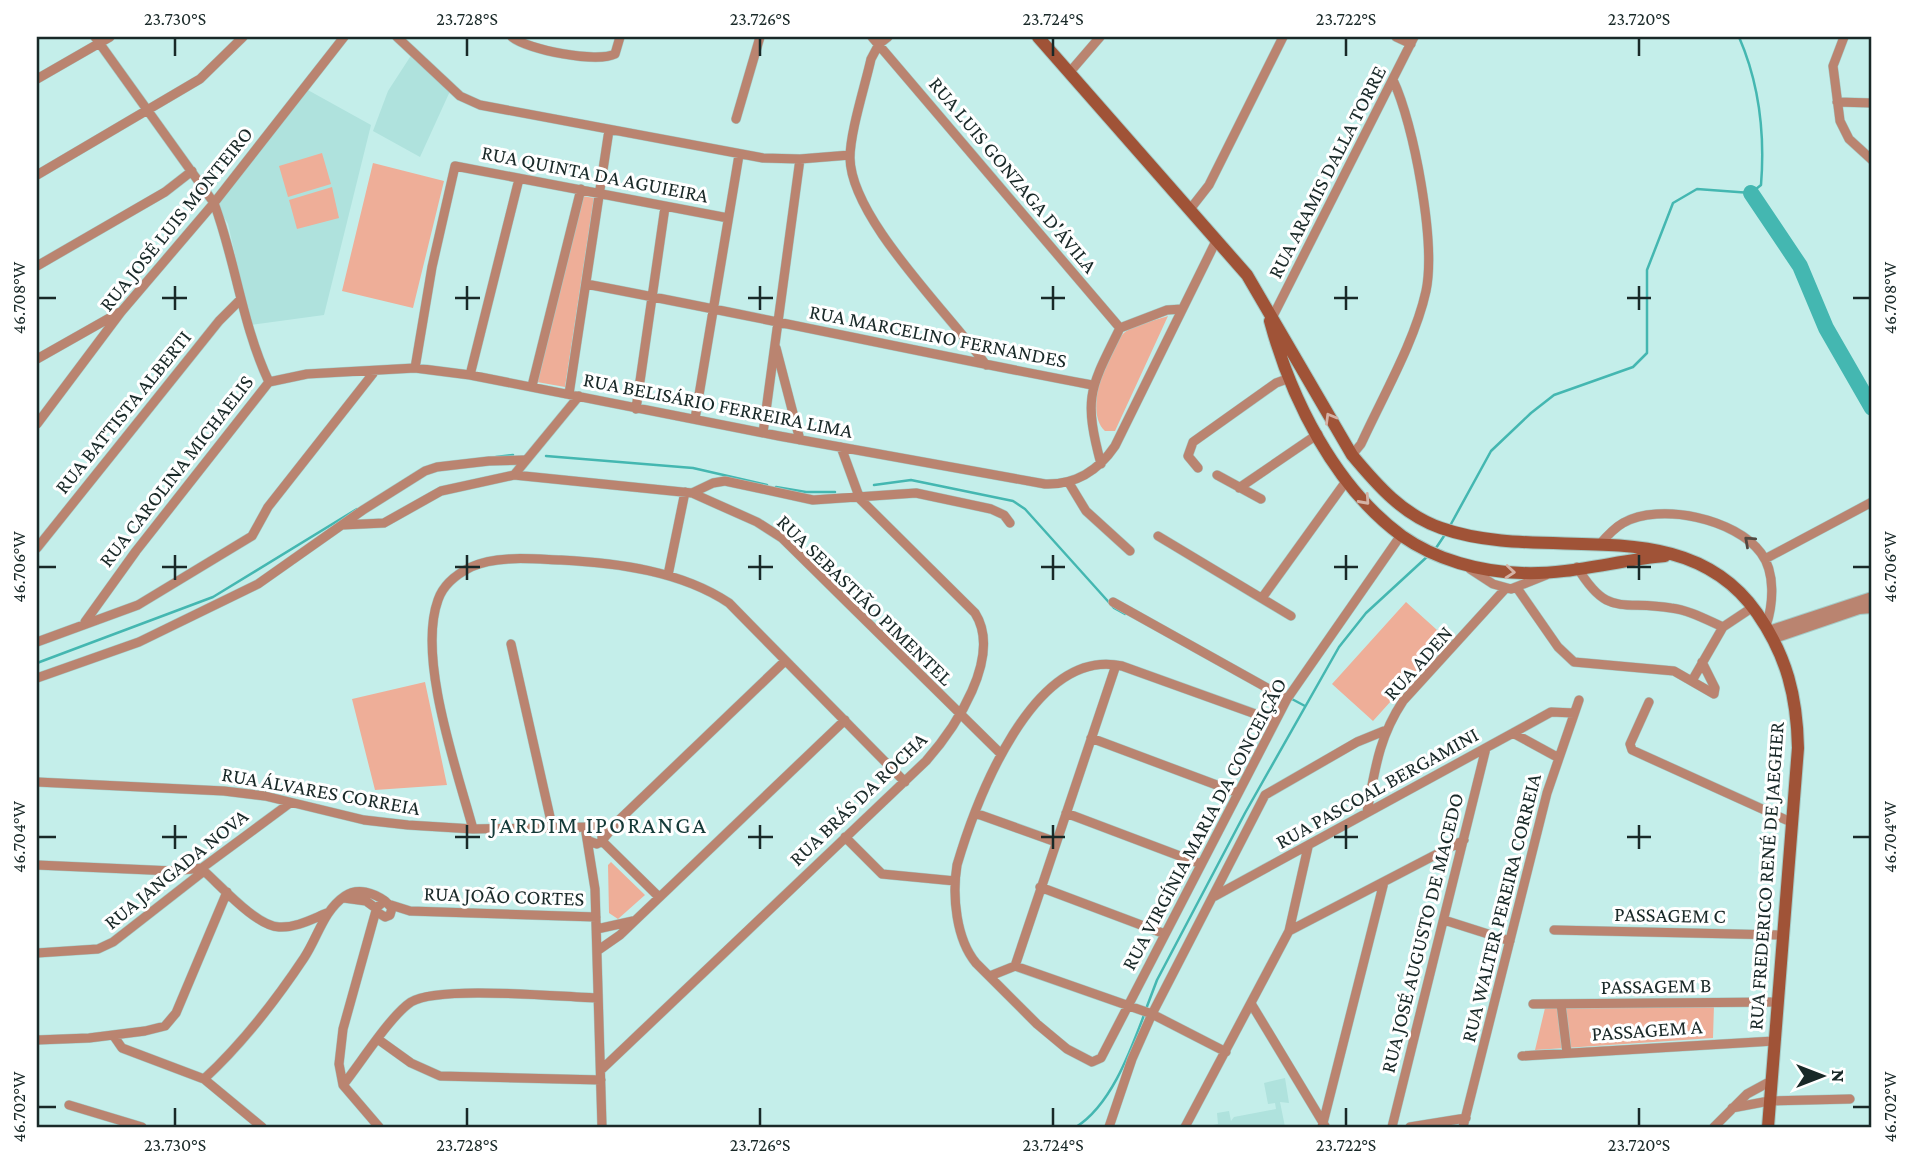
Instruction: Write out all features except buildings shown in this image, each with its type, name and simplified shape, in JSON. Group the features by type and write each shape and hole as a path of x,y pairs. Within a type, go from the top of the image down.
{"main road":[{"name":"RUA FREDERICO RENÉ DE JAEGHER","path":"1038,37 1191,208 1247,275 1352,455 1385,492 1423,520 1456,532 1501,539 1650,549 1676,555 1717,572 1753,607 1770,632 1792,683 1797,709 1798,748 1768,1127"},
{"name":"RUA FREDERICO RENÉ DE JAEGHER","path":"1270,317 1287,379 1318,434 1347,481 1401,535 1430,551 1463,564 1522,573 1551,572 1676,555"},
{"path":"1287,379 1307,378"},
{"path":"1401,535 1407,525 1423,520"},
{"path":"1573,543 1581,555 1577,567"}],"street":[{"path":"37,79 97,40 110,37"},
{"path":"37,175 215,68 243,37"},
{"name":"RUA JOSÉ LUIS MONTEIRO","path":"37,424 121,312 214,203 344,37"},
{"path":"397,37 471,103 739,155 800,159 850,155"},
{"path":"512,37 529,46 608,57 615,54 620,37"},
{"path":"736,119 760,37"},
{"path":"888,37 876,40 850,155 857,192 874,225 986,365"},
{"path":"1069,72 1100,37"},
{"path":"1191,208 1209,185 1283,37"},
{"path":"1396,37 1412,40"},
{"path":"1844,37 1834,61 1837,102 1844,132 1872,160"},
{"name":"RUA CAROLINA MICHAELIS","path":"85,622 144,540 269,383 240,300 223,227 214,203 97,40"},
{"name":"RUA LUIS GONZAGA D'ÁVILA","path":"876,40 1120,328"},
{"name":"RUA ARAMIS DALLA TORRE","path":"1270,317 1412,40"},
{"path":"1352,455 1361,444 1415,323 1428,273 1416,152 1404,107 1393,80"},
{"path":"1837,102 1872,103"},
{"path":"569,394 609,130"},
{"path":"695,419 716,308 739,155"},
{"path":"763,433 800,159"},
{"name":"RUA QUINTA DA AGUIEIRA","path":"415,368 432,267 455,166 728,218"},
{"path":"37,266 164,192 192,171"},
{"path":"470,375 519,179"},
{"path":"532,386 581,189"},
{"path":"636,409 664,206"},
{"path":"1130,551 1086,512 1069,483 1101,464 1115,446 1142,396 1217,239"},
{"name":"RUA MARCELINO FERNANDES","path":"586,284 779,320 829,335 1092,385"},
{"name":"RUA BATTISTA ALBERTI","path":"37,548 219,321 240,300"},
{"path":"1101,464 1092,423 1092,385 1120,328 1167,310 1182,309"},
{"path":"37,359 121,312"},
{"path":"775,343 800,440"},
{"name":"RUA BELISÁRIO FERREIRA LIMA","path":"269,383 307,374 415,368 532,386 636,409 1045,484 1069,483"},
{"path":"37,642 85,622 138,605 252,536 268,507 375,371"},
{"path":"1198,468 1188,456 1193,442 1276,383 1287,379"},
{"path":"514,475 579,396"},
{"path":"1239,488 1318,434"},
{"name":"RUA BRÁS DA ROCHA","path":"601,1075 934,752 959,715 982,659 984,636 980,620 971,607 860,499 841,447"},
{"path":"37,678 139,642 258,584 342,525 417,476 437,467 524,460"},
{"path":"342,525 384,523 441,491 514,475 688,492 725,481 806,499 860,499 916,493 991,509 1004,515 1010,523"},
{"path":"1217,475 1261,499"},
{"path":"1262,598 1347,481"},
{"path":"668,575 688,492"},
{"name":"RUA SEBASTIÃO PIMENTEL","path":"688,492 749,518 782,538 1000,753"},
{"path":"1765,559 1872,502"},
{"path":"1599,545 1617,527 1634,518 1680,514 1739,533 1765,559 1772,593 1770,632"},
{"name":"RUA VIRGÍNIA MARIA DA CONCEIÇÃO","path":"990,976 1037,1024 1067,1049 1092,1062 1101,1058 1131,1006 1165,934 1287,699 1401,535"},
{"path":"1158,536 1291,615"},
{"path":"473,829 435,674 432,634 441,592 455,577 474,566 506,560 576,561 668,575 702,586 729,603 905,782"},
{"name":"RUA FREDERICO RENÉ DE JAEGHER","path":"1463,564 1506,589 1517,588 1551,572"},
{"path":"1577,567 1592,590 1608,603 1671,608 1723,627"},
{"path":"1517,588 1553,640 1574,662 1660,669 1693,680 1715,694 1702,662"},
{"name":"RUA ADEN","path":"1367,812 1384,731 1404,701 1506,589"},
{"path":"1770,632 1872,599"},
{"path":"1770,632 1859,608 1872,599"},
{"path":"1113,602 1287,699"},
{"path":"1693,680 1723,627 1753,607"},
{"path":"511,644 555,830"},
{"path":"593,866 602,841 619,820 785,661"},
{"path":"1226,1052 1131,1006 1015,966 990,976 976,963 966,947 955,881 975,813 1000,753 1027,715 1062,681 1093,665 1116,665 1275,721"},
{"path":"1015,966 1116,665"},
{"name":"RUA WALTER PEREIRA CORREIA","path":"1464,1123 1557,757 1579,700"},
{"path":"1649,702 1630,744 1632,750 1793,823"},
{"name":"RUA PASCOAL BERGAMINI","path":"1213,897 1551,712 1574,713"},
{"path":"597,951 620,935 845,720"},
{"name":"RUA VIRGÍNIA MARIA DA CONCEIÇÃO","path":"1109,1127 1150,1014 1263,799 1268,792 1300,773 1357,742 1384,731"},
{"path":"1513,733 1557,757"},
{"path":"1091,738 1238,793"},
{"name":"RUA JOSÉ AUGUSTO DE MACEDO","path":"1392,1127 1486,748"},
{"name":"RUA ÁLVARES CORREIA","path":"37,782 211,790 265,796 364,820 473,829 591,833 602,841"},
{"name":"RUA JANGADA NOVA","path":"37,954 105,947 290,803"},
{"path":"975,813 1056,842"},
{"path":"1066,813 1201,864"},
{"path":"591,833 619,820"},
{"path":"591,833 659,897"},
{"path":"591,833 597,929 602,1127"},
{"path":"845,837 882,874 955,881"},
{"path":"1289,931 1464,840"},
{"path":"1185,1127 1289,931 1308,847"},
{"path":"37,865 173,871 203,869 227,892 272,926 288,927 327,913"},
{"path":"1323,1126 1384,881"},
{"path":"1040,887 1165,934"},
{"path":"37,1040 113,1035 162,1027 169,1023 227,892"},
{"path":"204,1079 251,1032 305,957 327,913 342,898 366,901 384,910 373,930 343,1029 339,1064 343,1085 379,1127"},
{"name":"RUA JOÃO CORTES","path":"384,910 596,917"},
{"path":"1444,920 1510,941"},
{"path":"597,929 633,921"},
{"name":"PASSAGEM C","path":"1554,930 1784,935"},
{"path":"343,1085 400,1012 420,998 459,994 597,998"},
{"name":"PASSAGEM B","path":"1534,1004 1778,1002"},
{"path":"1560,1004 1567,1053"},
{"path":"1252,1005 1323,1126"},
{"path":"113,1035 122,1048 204,1079 262,1127"},
{"path":"379,1040 411,1063 440,1076 601,1075"},
{"name":"PASSAGEM A","path":"1522,1056 1774,1041"},
{"path":"1714,1127 1747,1094 1771,1081"},
{"path":"1732,1108 1769,1101 1850,1099"},
{"path":"69,1105 142,1127"},
{"path":"1410,1127 1464,1123"}],"shaded area":[{"path":"412,54 451,89 420,157 373,131 388,91"},
{"path":"306,89 371,125 324,315 251,325 228,224 216,204"},
{"path":"322,153 331,184 288,197 279,166"},
{"path":"373,163 444,181 413,308 342,291"},
{"path":"332,187 339,218 297,229 289,200"},
{"path":"582,196 594,198 565,387 537,382"},
{"path":"1168,316 1115,431 1105,431 1096,411 1099,383 1109,355 1126,331"},
{"path":"1406,602 1447,639 1373,721 1332,684"},
{"path":"425,682 447,785 375,790 352,699"},
{"path":"611,862 645,895 618,919 609,913 608,865"},
{"path":"1714,1005 1713,1038 1535,1050 1545,1008"},
{"path":"1285,1078 1289,1103 1280,1102 1285,1127 1203,1127 1218,1124 1217,1113 1229,1111 1231,1121 1234,1117 1276,1109 1275,1103 1268,1104 1264,1083"}],"waterway":[{"path":"1451,524 1491,451 1531,413 1554,395 1633,367 1647,353 1647,270 1673,203 1697,189 1751,193 1761,185 1759,110 1751,72 1739,37"},
{"path":"1751,193 1800,266 1826,328 1872,408"},
{"path":"496,457 513,455"},
{"path":"546,456 693,468 767,485"},
{"path":"874,485 911,480 1013,501 1025,509 1114,608 1125,614"},
{"path":"776,487 806,492 835,492"},
{"path":"37,663 213,597 357,509"},
{"path":"1434,551 1446,533"},
{"path":"1146,1009 1157,980 1245,813 1339,647 1366,613 1429,555"},
{"path":"1290,698 1305,706"},
{"path":"1076,1127 1109,1092 1126,1061 1144,1015"}],"district":[{"name":"JARDIM IPORANGA","path":"599,825"}]}
